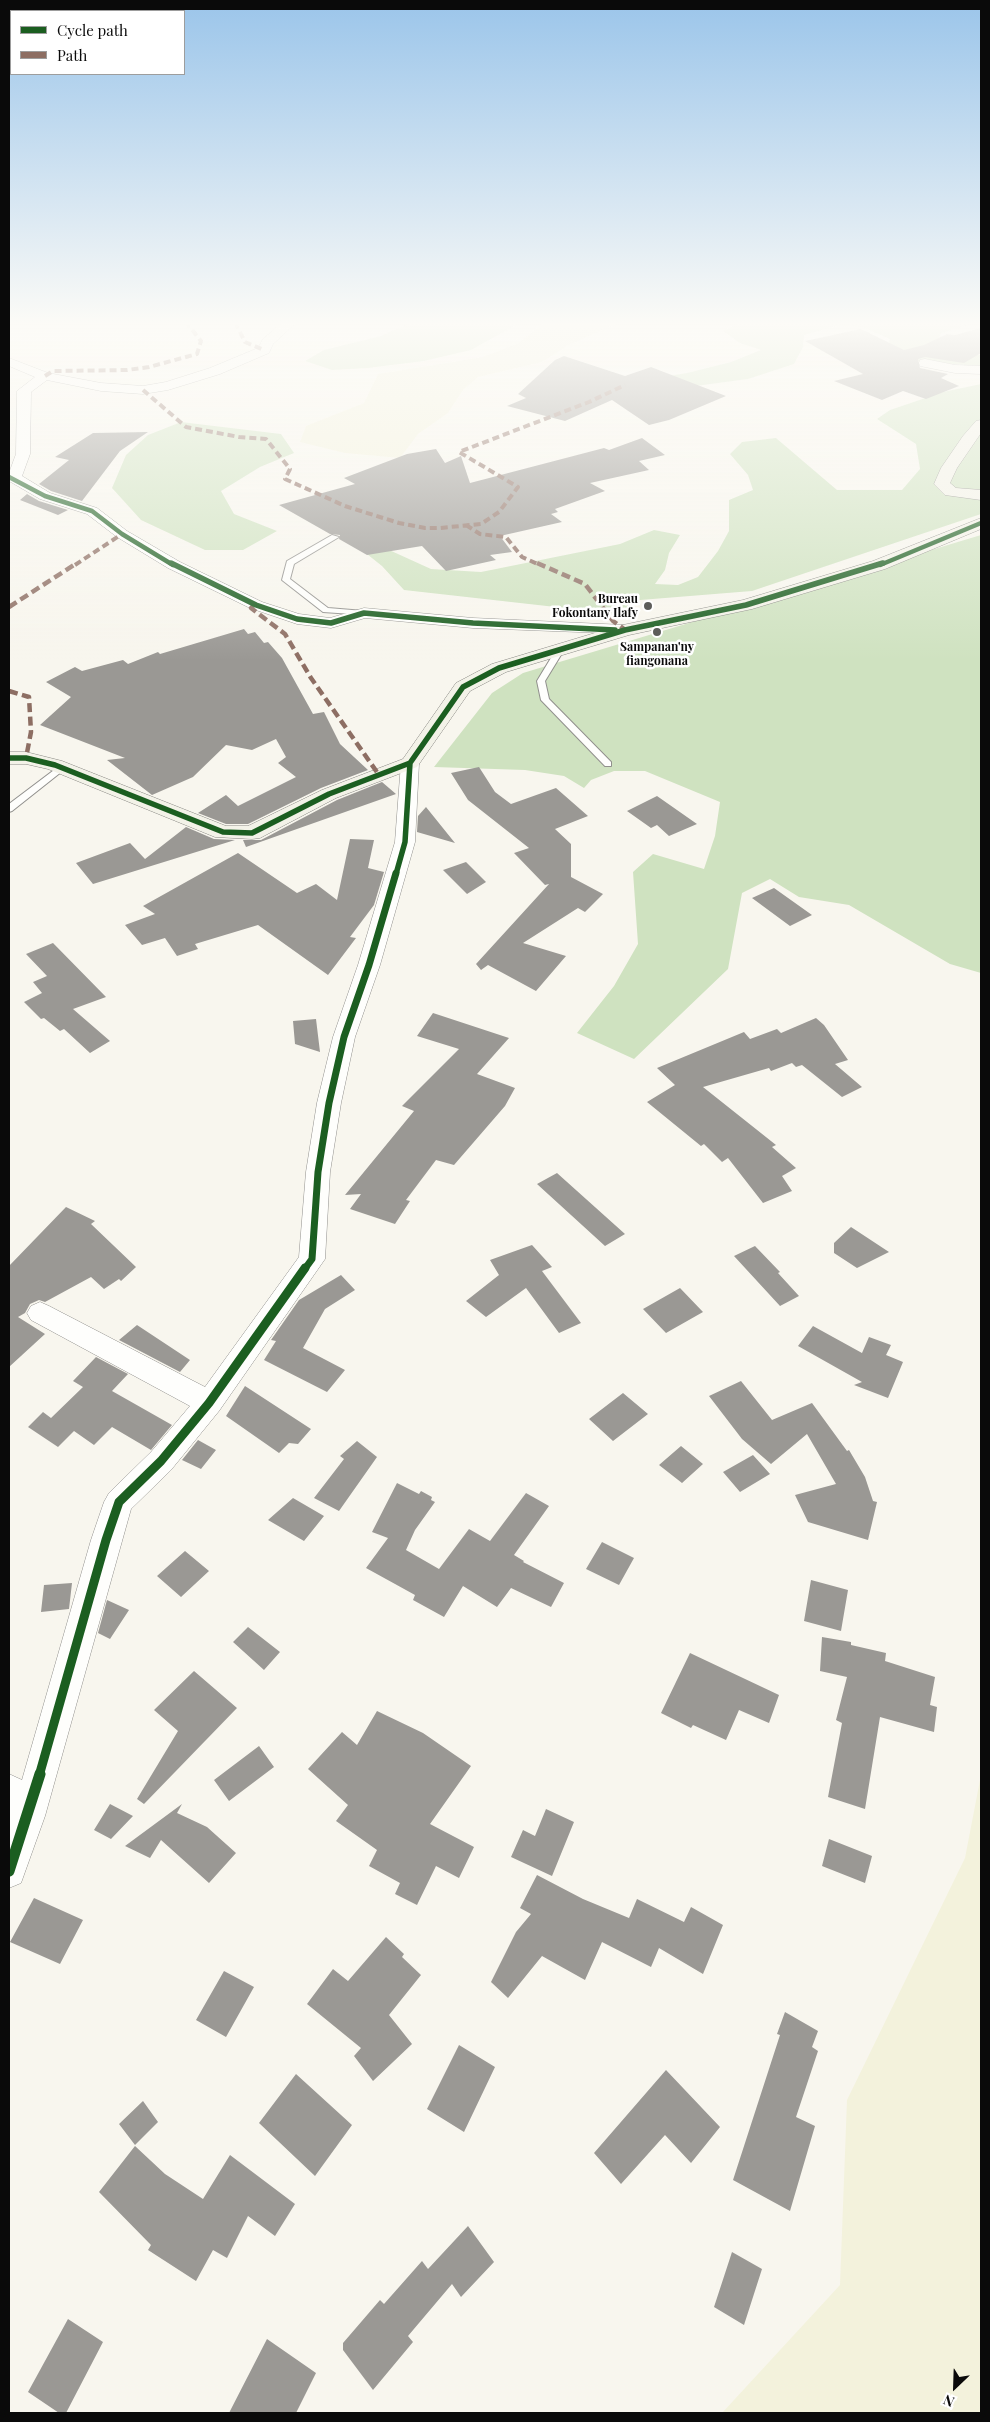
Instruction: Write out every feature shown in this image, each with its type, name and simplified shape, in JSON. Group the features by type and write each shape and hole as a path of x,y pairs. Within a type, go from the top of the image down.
{"street":[{"path":"24,435 24,454 11,477 45,496 92,511 122,534 174,565 256,605 297,619 331,623 364,613 483,623 625,630"},
{"path":"971,435 949,468 942,484 951,492 969,495 981,494"},
{"path":"9,1871 18,1804 119,1502 161,1461 209,1402 312,1259 318,1172 329,1103 344,1037 405,842 410,763 463,687 499,668 625,630 746,605 879,565 981,523"},
{"path":"9,758 26,758 62,767 223,832 252,833 329,794 410,763"},
{"path":"40,1313 209,1402"}],"lane":[{"path":"335,537 290,563 286,580 326,610 364,613"},
{"path":"560,650 541,681 545,700 608,764"},
{"path":"9,809 62,767"}],"green space":[{"path":"148,435 282,435 294,453 260,467 221,491 234,514 277,531 243,550 205,550 141,520 112,488 126,455"},
{"path":"303,435 417,435 400,458 345,453 300,442"},
{"path":"902,435 981,435 981,514 752,591 628,601 627,615 404,590 382,566 358,547 387,549 431,569 481,572 620,544 654,530 680,535 669,553 665,570 655,584 678,585 698,577 718,551 729,531 729,500 753,490 748,475 730,454 742,442 776,438 837,490 902,490 920,469 916,444"},
{"path":"981,535 981,973 950,964 849,905 799,897 770,879 742,893 728,969 634,1059 577,1033 614,986 638,944 633,872 653,854 704,869 715,836 720,802 645,771 614,771 591,780 584,788 564,776 525,770 434,767 492,693 523,673"},
{"path":"981,1775 981,2413 722,2413 840,2285 847,2100 965,1858"}],"building":[{"path":"90,435 144,435 120,451 82,501 51,491 39,484 69,460 55,457"},
{"path":"642,438 665,455 639,461 649,470 590,483 605,491 555,509 558,512 551,514 562,522 500,536 512,552 490,555 496,560 446,571 422,546 367,555 339,539 340,535 330,534 279,505 355,484 344,478 407,454 436,449 445,463 461,456 470,483 604,448 609,450"},
{"path":"27,494 39,501 68,510 58,515 20,500"},
{"path":"244,629 248,634 255,632 264,643 268,642 282,658 313,714 324,712 340,744 368,770 321,788 248,824 226,824 198,813 226,795 238,806 296,777 278,763 286,757 276,739 252,750 226,745 193,777 152,795 107,760 125,758 40,725 71,697 46,682 75,667 82,671 123,660 128,664 158,652 160,654"},
{"path":"479,767 495,792 511,804 556,788 588,816 555,829 571,844 571,877 603,894 585,912 578,908 523,943 566,956 536,991 488,965 481,970 476,964 549,884 545,885 514,853 529,848 468,800 451,773"},
{"path":"382,782 396,794 246,847 243,840 261,840 337,800"},
{"path":"657,796 697,824 669,836 657,825 651,828 627,811"},
{"path":"426,807 455,843 417,832 418,816"},
{"path":"186,827 214,839 235,840 93,884 76,863 130,843 145,859"},
{"path":"350,839 374,840 368,868 384,872 374,905 350,937 356,938 328,975 258,925 195,944 198,949 177,956 165,938 142,945 125,925 155,914 143,906 238,853 297,893 316,884 337,900"},
{"path":"466,862 486,882 467,894 443,870"},
{"path":"774,888 812,915 790,926 752,898"},
{"path":"53,943 106,997 73,1009 110,1041 90,1053 64,1029 60,1031 44,1018 41,1019 24,1002 42,993 33,982 47,976 26,954"},
{"path":"433,1013 509,1038 477,1074 515,1088 505,1106 454,1165 436,1160 406,1200 410,1201 395,1224 350,1209 361,1194 345,1195 414,1111 402,1106 459,1049 417,1036"},
{"path":"816,1018 824,1025 848,1060 835,1064 862,1087 842,1097 802,1065 796,1067 792,1063 771,1071 769,1068 703,1087 776,1145 772,1147 796,1168 782,1176 792,1191 763,1203 728,1158 722,1162 704,1144 701,1146 647,1102 675,1085 657,1068 744,1032 750,1039 777,1029 781,1033"},
{"path":"316,1019 320,1052 295,1044 293,1021"},
{"path":"557,1173 625,1234 605,1246 537,1184"},
{"path":"66,1207 95,1221 91,1224 136,1267 121,1281 119,1279 104,1289 91,1277 45,1302 39,1300 30,1304 25,1313 18,1317 45,1334 9,1367 9,1266"},
{"path":"851,1227 889,1252 857,1268 834,1253 834,1243"},
{"path":"532,1245 552,1267 542,1271 581,1323 559,1333 526,1288 486,1317 466,1301 499,1275 490,1260"},
{"path":"755,1246 780,1272 778,1273 799,1296 780,1306 734,1256"},
{"path":"341,1275 355,1290 325,1309 303,1348 345,1370 327,1392 264,1360 276,1341 271,1340 299,1300"},
{"path":"680,1288 703,1312 666,1333 643,1309"},
{"path":"137,1325 190,1360 180,1372 119,1340"},
{"path":"813,1326 862,1353 869,1337 891,1345 886,1355 903,1362 888,1398 854,1385 862,1382 798,1346"},
{"path":"96,1357 128,1374 112,1391 172,1425 151,1450 112,1427 94,1445 74,1431 58,1447 28,1427 43,1412 51,1418 83,1387 73,1381"},
{"path":"741,1381 772,1420 812,1403 847,1451 849,1450 865,1477 873,1501 877,1502 868,1540 808,1522 795,1495 836,1484 807,1434 771,1464 742,1439 709,1396"},
{"path":"245,1386 311,1429 298,1444 289,1443 279,1453 226,1416"},
{"path":"623,1393 648,1414 613,1441 589,1419"},
{"path":"198,1440 216,1450 201,1469 182,1460"},
{"path":"357,1441 377,1457 339,1511 314,1498 344,1459 340,1456"},
{"path":"681,1446 703,1464 682,1483 659,1465"},
{"path":"753,1455 770,1474 740,1492 723,1472"},
{"path":"397,1483 419,1494 421,1491 432,1497 431,1500 435,1502 415,1530 406,1550 439,1569 469,1529 490,1541 526,1493 549,1506 514,1555 523,1562 564,1583 551,1607 511,1588 497,1607 463,1586 444,1617 413,1600 415,1595 366,1568 388,1538 372,1532"},
{"path":"293,1498 324,1516 304,1541 268,1520"},
{"path":"602,1542 634,1558 619,1585 586,1569"},
{"path":"185,1551 209,1571 181,1597 157,1576"},
{"path":"811,1580 848,1590 841,1631 804,1621"},
{"path":"72,1583 69,1609 41,1612 44,1585"},
{"path":"107,1600 129,1610 110,1639 98,1633"},
{"path":"248,1627 280,1652 264,1670 233,1642"},
{"path":"822,1637 851,1642 851,1645 886,1653 885,1661 935,1677 930,1705 937,1707 934,1732 880,1717 865,1809 828,1797 842,1723 836,1720 847,1677 820,1671"},
{"path":"690,1653 779,1695 769,1723 739,1710 726,1740 693,1725 691,1728 661,1713"},
{"path":"194,1671 237,1708 144,1804 137,1799 178,1731 154,1710"},
{"path":"377,1711 423,1733 471,1766 430,1824 474,1847 459,1878 436,1866 417,1905 395,1894 400,1883 369,1866 377,1850 336,1821 348,1805 308,1769 342,1732 357,1745"},
{"path":"259,1746 274,1767 229,1801 214,1780"},
{"path":"110,1804 133,1816 111,1839 94,1830"},
{"path":"182,1804 177,1813 207,1827 236,1853 209,1883 161,1840 150,1858 125,1846"},
{"path":"546,1809 574,1822 552,1876 511,1857 523,1830 535,1836"},
{"path":"829,1839 872,1856 865,1883 822,1866"},
{"path":"537,1875 583,1899 629,1918 637,1899 684,1922 691,1907 723,1925 703,1974 659,1948 651,1967 602,1942 585,1980 542,1956 508,1998 491,1982 516,1932 531,1914 520,1908"},
{"path":"34,1898 83,1920 60,1964 10,1942"},
{"path":"386,1937 404,1954 402,1957 421,1975 389,2015 412,2044 373,2081 354,2056 361,2048 307,2004 333,1969 348,1981"},
{"path":"224,1971 254,1987 226,2037 196,2020"},
{"path":"785,2012 818,2031 812,2047 818,2051 796,2117 815,2126 790,2211 733,2180 780,2035 777,2034"},
{"path":"459,2045 495,2067 464,2132 427,2109"},
{"path":"666,2070 720,2127 691,2163 665,2135 621,2184 594,2153"},
{"path":"296,2074 352,2125 315,2176 259,2123"},
{"path":"143,2101 158,2122 135,2145 119,2124"},
{"path":"135,2146 165,2174 203,2199 230,2155 295,2204 275,2236 248,2216 227,2258 213,2250 196,2281 148,2250 151,2245 99,2192"},
{"path":"468,2226 494,2262 461,2297 452,2284 408,2336 413,2342 373,2390 343,2350 343,2343 380,2300 384,2304 422,2261 428,2269"},
{"path":"732,2252 762,2269 744,2325 714,2307"},
{"path":"68,2319 103,2342 66,2413 59,2413 28,2392"},
{"path":"267,2339 316,2373 296,2413 229,2413"}],"marked path":[{"path":"229,435 266,439 290,469 285,479 345,506 399,523 425,528 481,524 499,512 518,487 459,452 503,435"},
{"path":"466,525 480,534 506,537 522,557 585,584 613,621 624,629"},
{"path":"9,607 122,534"},
{"path":"253,606 251,608 285,634 311,678 379,775"},
{"path":"9,691 29,697 31,732 26,758"}],"cycle path":[{"path":"9,477 45,496 92,511 122,534 174,565 256,605 297,619 331,623 364,613 473,623 615,630"},
{"path":"9,758 26,758 55,765 223,832 252,833 329,794 410,763 463,687 499,668 625,630 746,605 879,565 981,523"},
{"path":"9,1871 28,1816 106,1540 119,1502 161,1461 209,1403 312,1259 318,1172 329,1103 344,1037 369,965 405,842 410,763"}],"place":[{"name":"Bureau Fokontany Ilafy","path":"648,606"},
{"name":"Sampanan'ny fiangonana","path":"657,632"}]}
